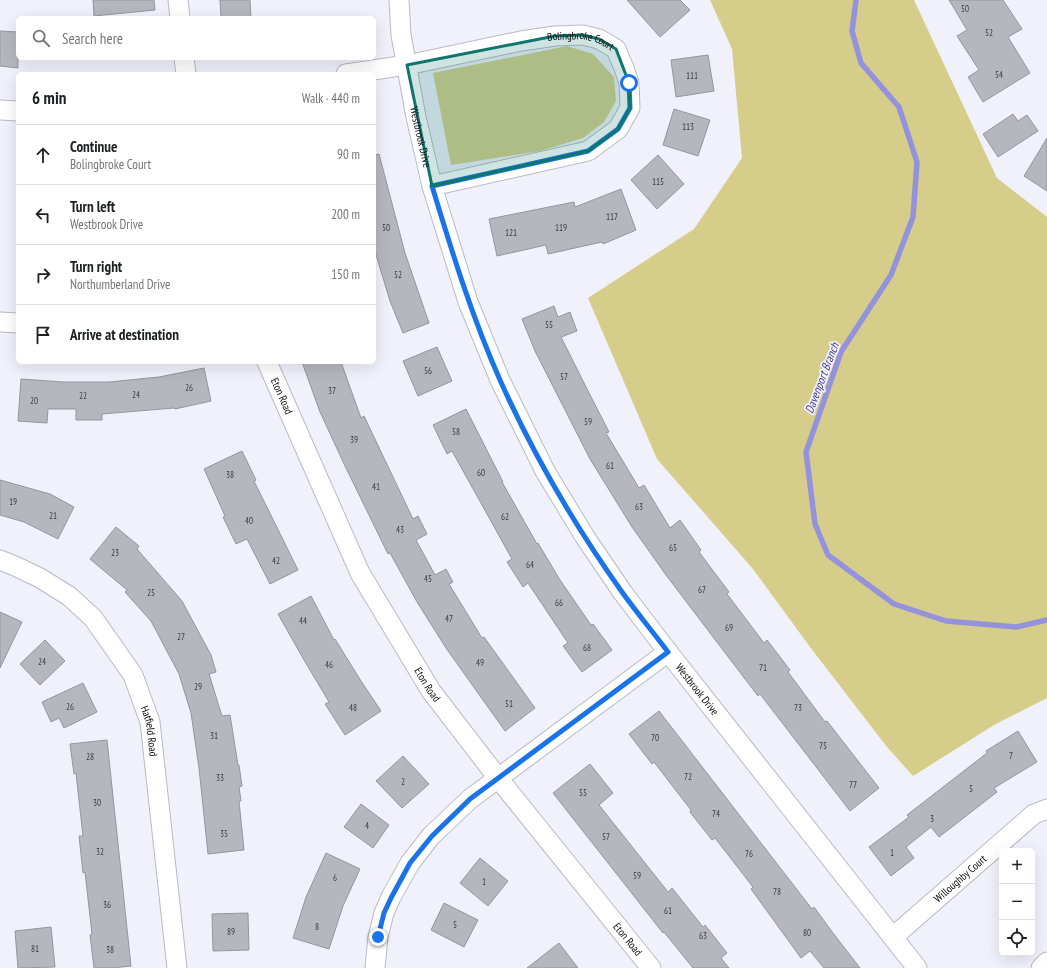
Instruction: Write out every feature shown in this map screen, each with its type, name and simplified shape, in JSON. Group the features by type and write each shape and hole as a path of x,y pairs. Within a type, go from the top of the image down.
{"street":[{"path":"178,0 180,16"},
{"name":"Westbrook Drive","path":"399,0 401,36 416,117 432,186 468,302 500,380 545,471 585,537 623,593 917,968"},
{"name":"Bolingbroke Court","path":"360,72 407,65 521,41 555,36 583,35 599,39 616,49 629,83 630,108 618,129 588,151 432,186"},
{"path":"184,60 186,72"},
{"path":"0,110 16,111"},
{"path":"0,322 16,323"},
{"name":"Eton Road","path":"267,364 360,573 431,691 498,778 651,968"},
{"name":"Hatfield Road","path":"0,560 40,578 69,596 93,618 133,675 150,722 177,968"},
{"path":"375,968 378,937 384,913 410,863 432,836 464,804 668,652"},
{"name":"Willoughby Court","path":"893,937 1034,814 1047,809"},
{"path":"1040,968 1047,962"}],"highlighted area":[{"path":"583,35 599,39 616,49 629,83 630,108 618,129 588,151 432,186 407,65 555,36"}],"shaded area":[{"path":"710,0 914,0 997,178 1047,217 1047,698 994,725 913,776 887,747 810,647 753,569 657,459 588,298 694,229 742,158 732,49"},
{"path":"567,46 593,54 614,77 616,101 604,122 583,138 540,151 451,165 433,73"}],"building":[{"path":"93,0 154,0 155,10 94,16"},
{"path":"220,0 250,0 251,16 221,16"},
{"path":"627,0 680,0 690,10 660,37"},
{"path":"949,0 1003,0 1022,29 1008,37 1030,73 983,102 968,77 979,70 957,36 967,30"},
{"path":"0,31 16,32 16,60 18,60 18,68 0,66"},
{"path":"708,55 714,91 676,97 671,60"},
{"path":"674,109 710,120 698,156 663,145"},
{"path":"1013,114 1018,121 1027,115 1038,131 998,157 983,134"},
{"path":"1047,138 1047,191 1024,176"},
{"path":"379,154 405,253 429,323 403,333 390,301 376,255 376,155"},
{"path":"658,155 684,184 657,209 631,180"},
{"path":"621,189 636,230 603,244 602,242 548,254 546,245 497,256 489,219 574,202 575,207"},
{"path":"554,306 558,317 570,312 577,331 561,337 609,432 606,433 639,488 644,485 670,528 680,520 701,550 699,552 729,592 727,594 764,643 767,640 790,670 788,672 825,722 827,721 879,788 850,811 760,694 758,696 666,575 632,527 590,459 535,351 522,319"},
{"path":"437,347 452,381 418,396 403,361"},
{"path":"303,364 342,364 361,418 364,416 413,519 418,516 427,534 416,540 435,575 446,569 453,582 449,584 482,638 484,637 535,708 505,731 446,648 417,602 390,553 388,554 320,412"},
{"path":"204,368 211,401 175,409 102,414 102,420 76,420 76,409 48,409 47,423 18,421 21,379 63,382 109,382 159,377"},
{"path":"466,409 502,482 537,544 538,543 560,580 591,625 593,624 612,650 582,672 563,646 568,643 528,583 523,587 507,562 512,559 452,451 447,454 433,425"},
{"path":"242,451 256,480 254,481 298,570 270,584 247,539 236,544 223,517 225,516 204,469"},
{"path":"0,480 50,494 74,507 58,539 24,522 0,515"},
{"path":"116,527 139,546 137,549 182,601 211,655 216,672 209,674 222,716 230,715 239,765 242,786 239,787 241,801 239,801 244,850 208,854 199,768 191,713 179,674 151,621 125,592 127,590 90,559"},
{"path":"311,596 334,640 335,639 381,711 345,735 325,704 329,702 278,614"},
{"path":"0,612 22,622 0,668"},
{"path":"45,640 65,661 40,685 20,664"},
{"path":"83,683 97,712 64,728 59,718 51,722 42,702"},
{"path":"659,711 812,909 814,907 860,968 824,968 810,951 801,958 751,889 753,887 715,838 712,840 654,762 652,764 629,734"},
{"path":"1018,731 1037,762 994,788 997,792 939,837 931,827 906,847 914,858 891,876 869,847 909,817 907,815 987,753 986,751"},
{"path":"107,740 131,966 94,968 85,872 83,873 79,836 83,836 76,773 74,774 70,744"},
{"path":"403,756 429,784 402,808 376,781"},
{"path":"590,764 613,793 599,805 668,892 672,888 703,927 705,925 727,953 721,958 729,968 693,968 664,932 663,933 553,793"},
{"path":"361,804 389,825 373,848 344,827"},
{"path":"326,853 360,869 343,906 329,949 293,938 306,897"},
{"path":"480,858 508,881 488,906 460,883"},
{"path":"444,903 478,920 464,947 431,930"},
{"path":"248,913 249,950 213,951 212,914"},
{"path":"51,927 55,967 18,968 15,931"},
{"path":"559,943 578,968 527,968"}],"waterway":[{"name":"Davenport Branch","path":"856,0 852,31 861,63 899,107 917,162 913,217 891,275 841,352 806,452 815,524 828,555 894,604 946,621 1016,627 1047,620"}],"route":[{"path":"378,937 384,913 391,898 410,863 432,836 470,799 668,652 623,593 585,537 545,471 500,380 468,302 432,186 588,151 618,129 630,108 629,83"}]}
